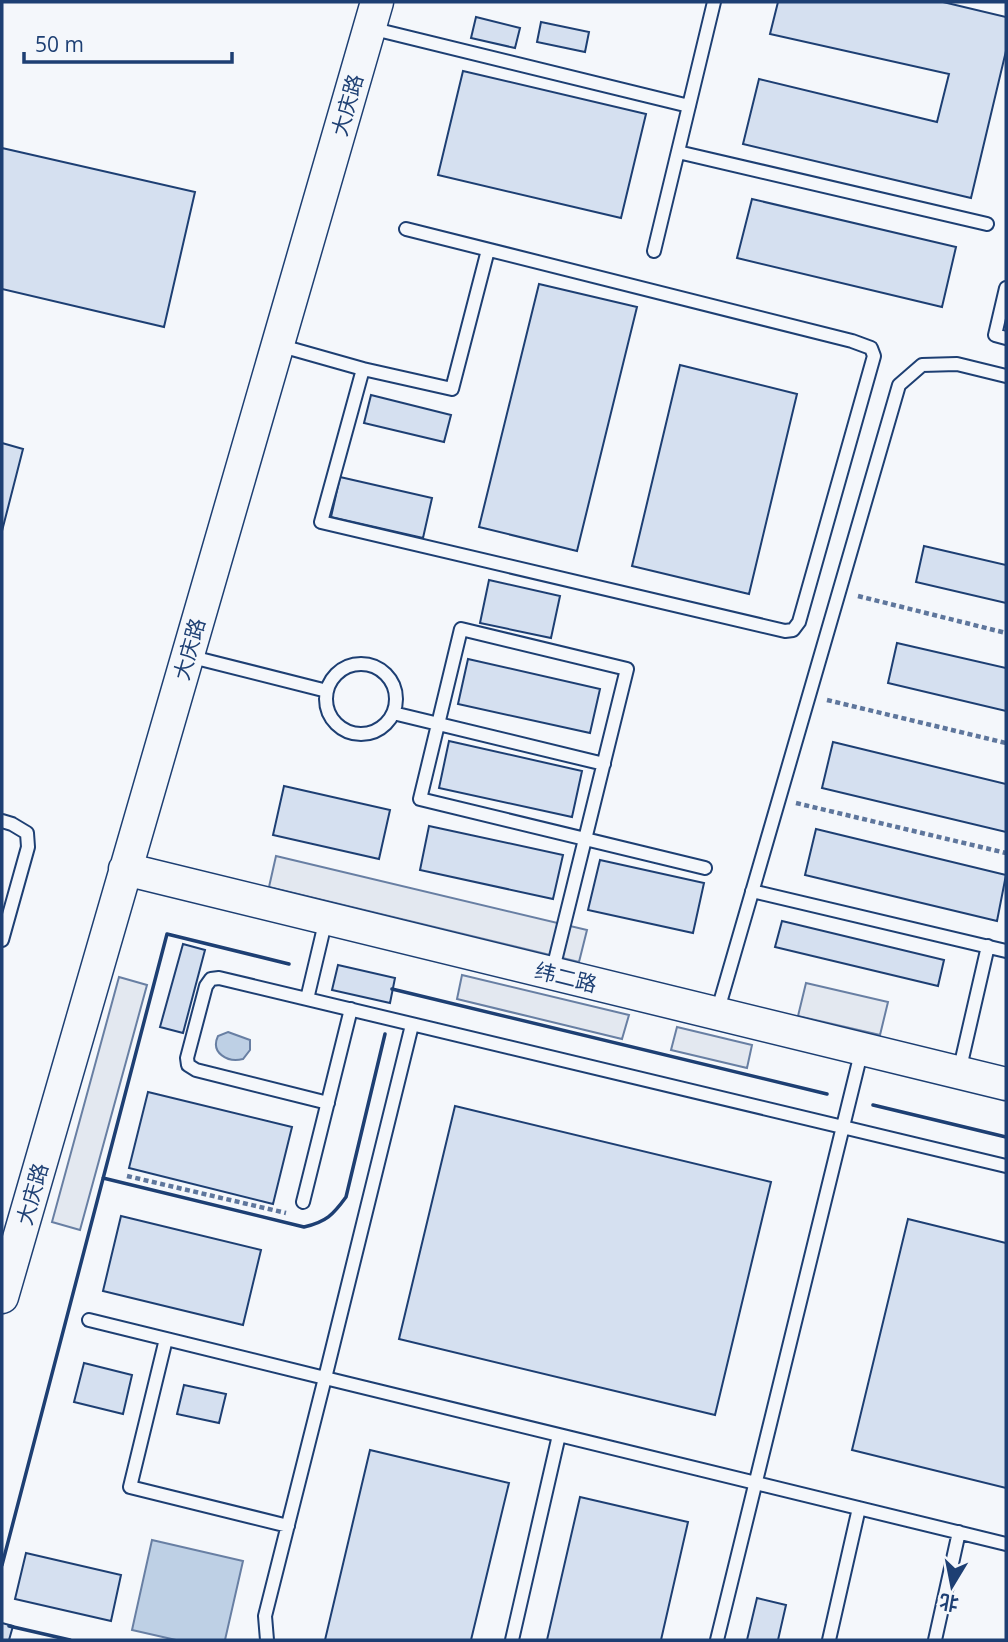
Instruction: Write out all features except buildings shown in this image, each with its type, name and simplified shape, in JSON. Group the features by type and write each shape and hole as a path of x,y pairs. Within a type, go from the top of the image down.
{"street":[{"name":"大庆路","path":"2,1297 373,15"},
{"name":"纬二路","path":"125,869 1006,1084"}],"lane":[{"path":"654,251 714,2"},
{"path":"373,15 689,106"},
{"path":"678,152 987,224"},
{"path":"363,369 321,522 785,631 793,629 799,622 874,356 871,348 406,229"},
{"path":"278,345 363,369 452,389 488,250"},
{"path":"1006,288 995,335 1006,338"},
{"path":"717,1014 899,385 922,365 957,364 1006,376"},
{"path":"551,973 585,839 604,764 627,669 461,629 420,799 585,839 705,868"},
{"path":"187,656 327,691"},
{"path":"357,664 377,668 392,682 396,703 387,722 368,733 345,730 329,714 327,691 331,681 347,667 357,664"},
{"path":"393,713 604,764"},
{"path":"2,821 27,833 28,847 2,940"},
{"path":"752,891 1006,950"},
{"path":"307,999 326,918"},
{"path":"959,1073 988,946"},
{"path":"328,1103 196,1070 188,1065 187,1058 206,986 211,979 219,978 351,1009 1006,1166"},
{"path":"303,1202 351,1009"},
{"path":"267,1640 265,1616 412,1025"},
{"path":"717,1640 862,1049"},
{"path":"89,1320 1006,1544"},
{"path":"166,1339 130,1487 288,1526"},
{"path":"512,1640 559,1435"},
{"path":"829,1640 859,1508"},
{"path":"935,1640 959,1532"}],"path":[{"path":"839,592 1006,633"},
{"path":"809,695 1006,743"},
{"path":"779,799 1006,853"},
{"path":"127,1176 285,1213 296,1212 303,1202"}],"shaded area":[{"path":"276,856 587,930 579,962 269,887"},
{"path":"462,975 629,1015 622,1039 457,999"},
{"path":"119,977 147,985 80,1230 52,1222"},
{"path":"806,983 888,1002 880,1035 798,1016"},
{"path":"677,1027 752,1045 747,1068 671,1050"}],"water":[{"path":"228,1032 250,1040 250,1050 243,1059 226,1058 218,1052 218,1036"},
{"path":"152,1540 243,1561 225,1640 176,1640 132,1630"}],"wall":[{"path":"2,1565 167,934 289,964"},
{"path":"392,989 827,1094"},
{"path":"103,1178 304,1227 324,1220 346,1197 385,1034"},
{"path":"873,1105 1006,1137"},
{"path":"9,1626 70,1640"}]}
